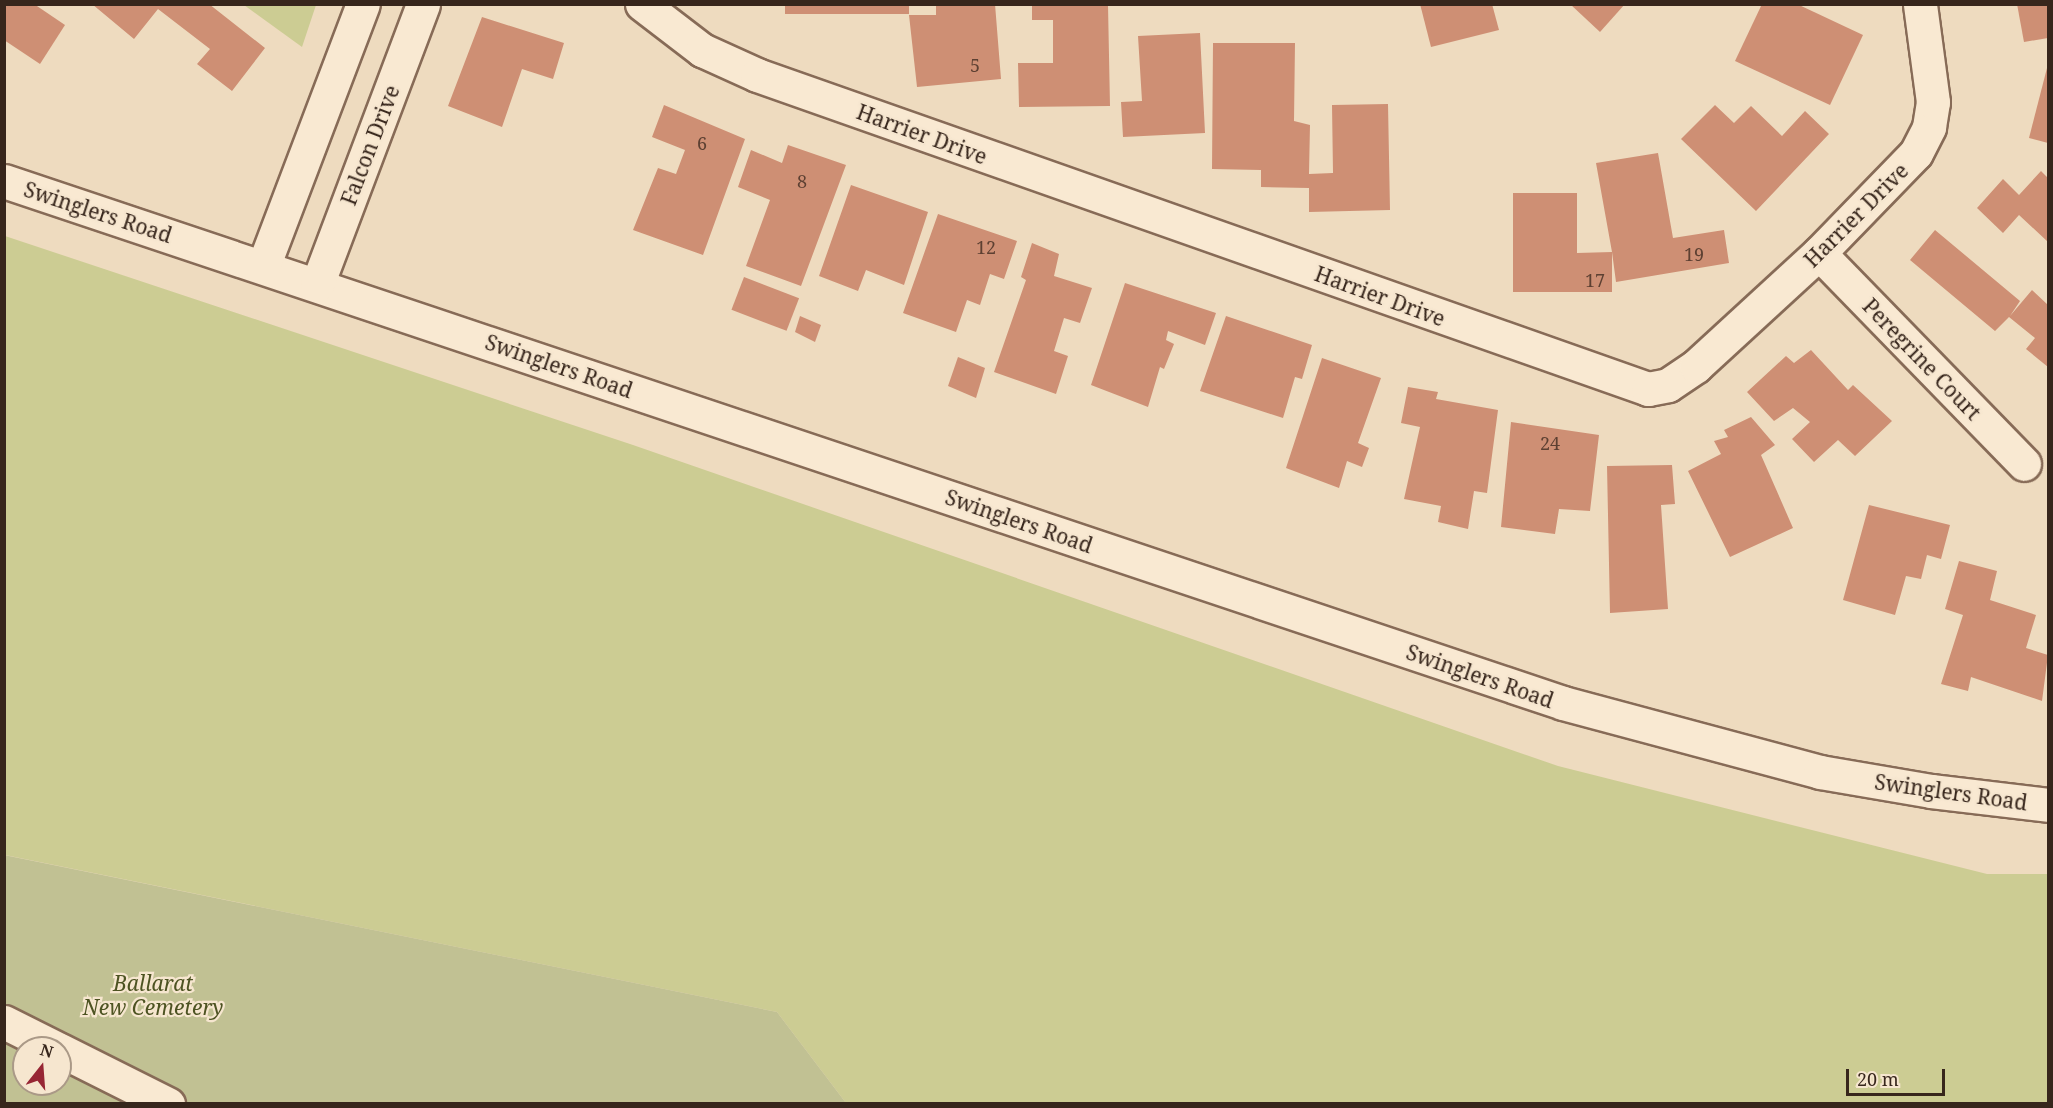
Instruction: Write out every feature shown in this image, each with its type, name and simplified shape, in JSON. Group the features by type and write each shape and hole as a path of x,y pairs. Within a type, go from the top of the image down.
{"street":[{"path":"263,267 363,4"},
{"name":"Falcon Drive","path":"317,285 423,4"},
{"name":"Harrier Drive","path":"642,4 702,50 757,75 1634,386 1662,387 1688,373 1819,253 1907,164 1927,134 1933,102 1920,4"},
{"name":"Swinglers Road","path":"4,181 1583,709 1820,772 1931,792 2049,805"},
{"name":"Peregrine Court","path":"1819,253 2024,464"},
{"path":"4,1022 32,1036"},
{"path":"72,1056 168,1104"}],"green space":[{"path":"244,5 316,5 302,47"},
{"path":"5,236 633,445 1558,766 1987,874 2048,874 2048,1103 846,1103 777,1012 5,855"},
{"name":"Ballarat New Cemetery","path":"4,855 777,1012 846,1103 5,1103"}],"building":[{"path":"4,4 34,4 65,25 40,64 4,40"},
{"path":"92,4 209,4 265,48 232,91 197,64 210,49 158,9 134,39"},
{"path":"785,4 909,4 909,14 785,14"},
{"path":"936,4 995,4 1001,79 917,87 909,15 936,15"},
{"path":"1420,4 1492,4 1499,30 1431,47"},
{"path":"1570,4 1625,4 1600,32"},
{"path":"1762,4 1797,4 1863,35 1830,105 1735,61"},
{"path":"2017,4 2048,4 2048,38 2024,42"},
{"path":"1032,5 1108,5 1110,106 1019,107 1018,63 1053,63 1053,20 1032,20"},
{"path":"482,17 564,43 553,79 522,69 502,127 448,106"},
{"path":"1200,33 1205,133 1123,137 1121,102 1142,101 1138,36"},
{"path":"1213,43 1295,43 1294,121 1310,125 1309,174 1333,173 1332,105 1388,104 1390,210 1309,212 1309,188 1261,187 1261,170 1212,169"},
{"path":"2048,69 2048,143 2029,138"},
{"path":"664,105 745,139 703,255 633,230 658,168 676,174 685,150 652,137"},
{"path":"1715,105 1734,123 1751,106 1782,136 1805,111 1829,134 1756,211 1681,139"},
{"path":"788,145 846,165 801,286 746,266 770,200 738,187 751,150 782,163"},
{"path":"1658,153 1673,238 1724,230 1729,263 1616,282 1596,163"},
{"path":"2041,171 2048,178 2048,242 2019,215 2003,233 1977,208 2003,179 2019,195"},
{"path":"851,185 928,212 904,285 866,270 858,291 819,276"},
{"path":"1513,193 1577,193 1577,253 1612,252 1612,292 1513,292"},
{"path":"938,214 1017,241 1004,279 990,274 980,305 967,300 956,332 903,313"},
{"path":"1935,230 2020,301 2010,316 2032,290 2048,305 2048,367 2026,349 2035,338 2009,317 1995,331 1910,260"},
{"path":"1032,243 1059,254 1054,276 1092,288 1080,323 1064,318 1054,351 1068,356 1056,394 994,372 1026,280 1021,277"},
{"path":"744,277 799,298 787,331 731,310"},
{"path":"1125,283 1216,313 1205,345 1168,331 1166,340 1174,344 1164,369 1160,367 1148,407 1091,385"},
{"path":"800,316 821,325 815,342 795,332"},
{"path":"1226,316 1312,345 1302,379 1295,377 1283,418 1200,391"},
{"path":"1811,350 1848,390 1853,385 1892,421 1855,456 1838,440 1814,462 1792,439 1810,422 1793,408 1774,421 1747,392 1786,356 1794,363"},
{"path":"958,357 985,368 976,398 948,386"},
{"path":"1322,358 1381,378 1358,443 1369,448 1362,467 1347,461 1339,488 1286,468"},
{"path":"1408,387 1438,392 1436,399 1498,410 1487,493 1474,491 1468,529 1438,522 1441,506 1404,499 1420,427 1401,423"},
{"path":"1751,417 1775,445 1761,455 1793,528 1730,557 1688,471 1721,454 1714,441 1728,437 1724,430"},
{"path":"1511,422 1599,435 1590,511 1559,509 1555,534 1501,527"},
{"path":"1672,465 1675,504 1661,505 1668,609 1610,613 1607,466"},
{"path":"1869,505 1950,525 1941,559 1927,555 1921,579 1906,576 1895,615 1843,600"},
{"path":"1959,561 1997,571 1990,600 2036,615 2026,648 2048,655 2042,701 1971,677 1968,691 1941,684 1963,615 1945,609"}]}
